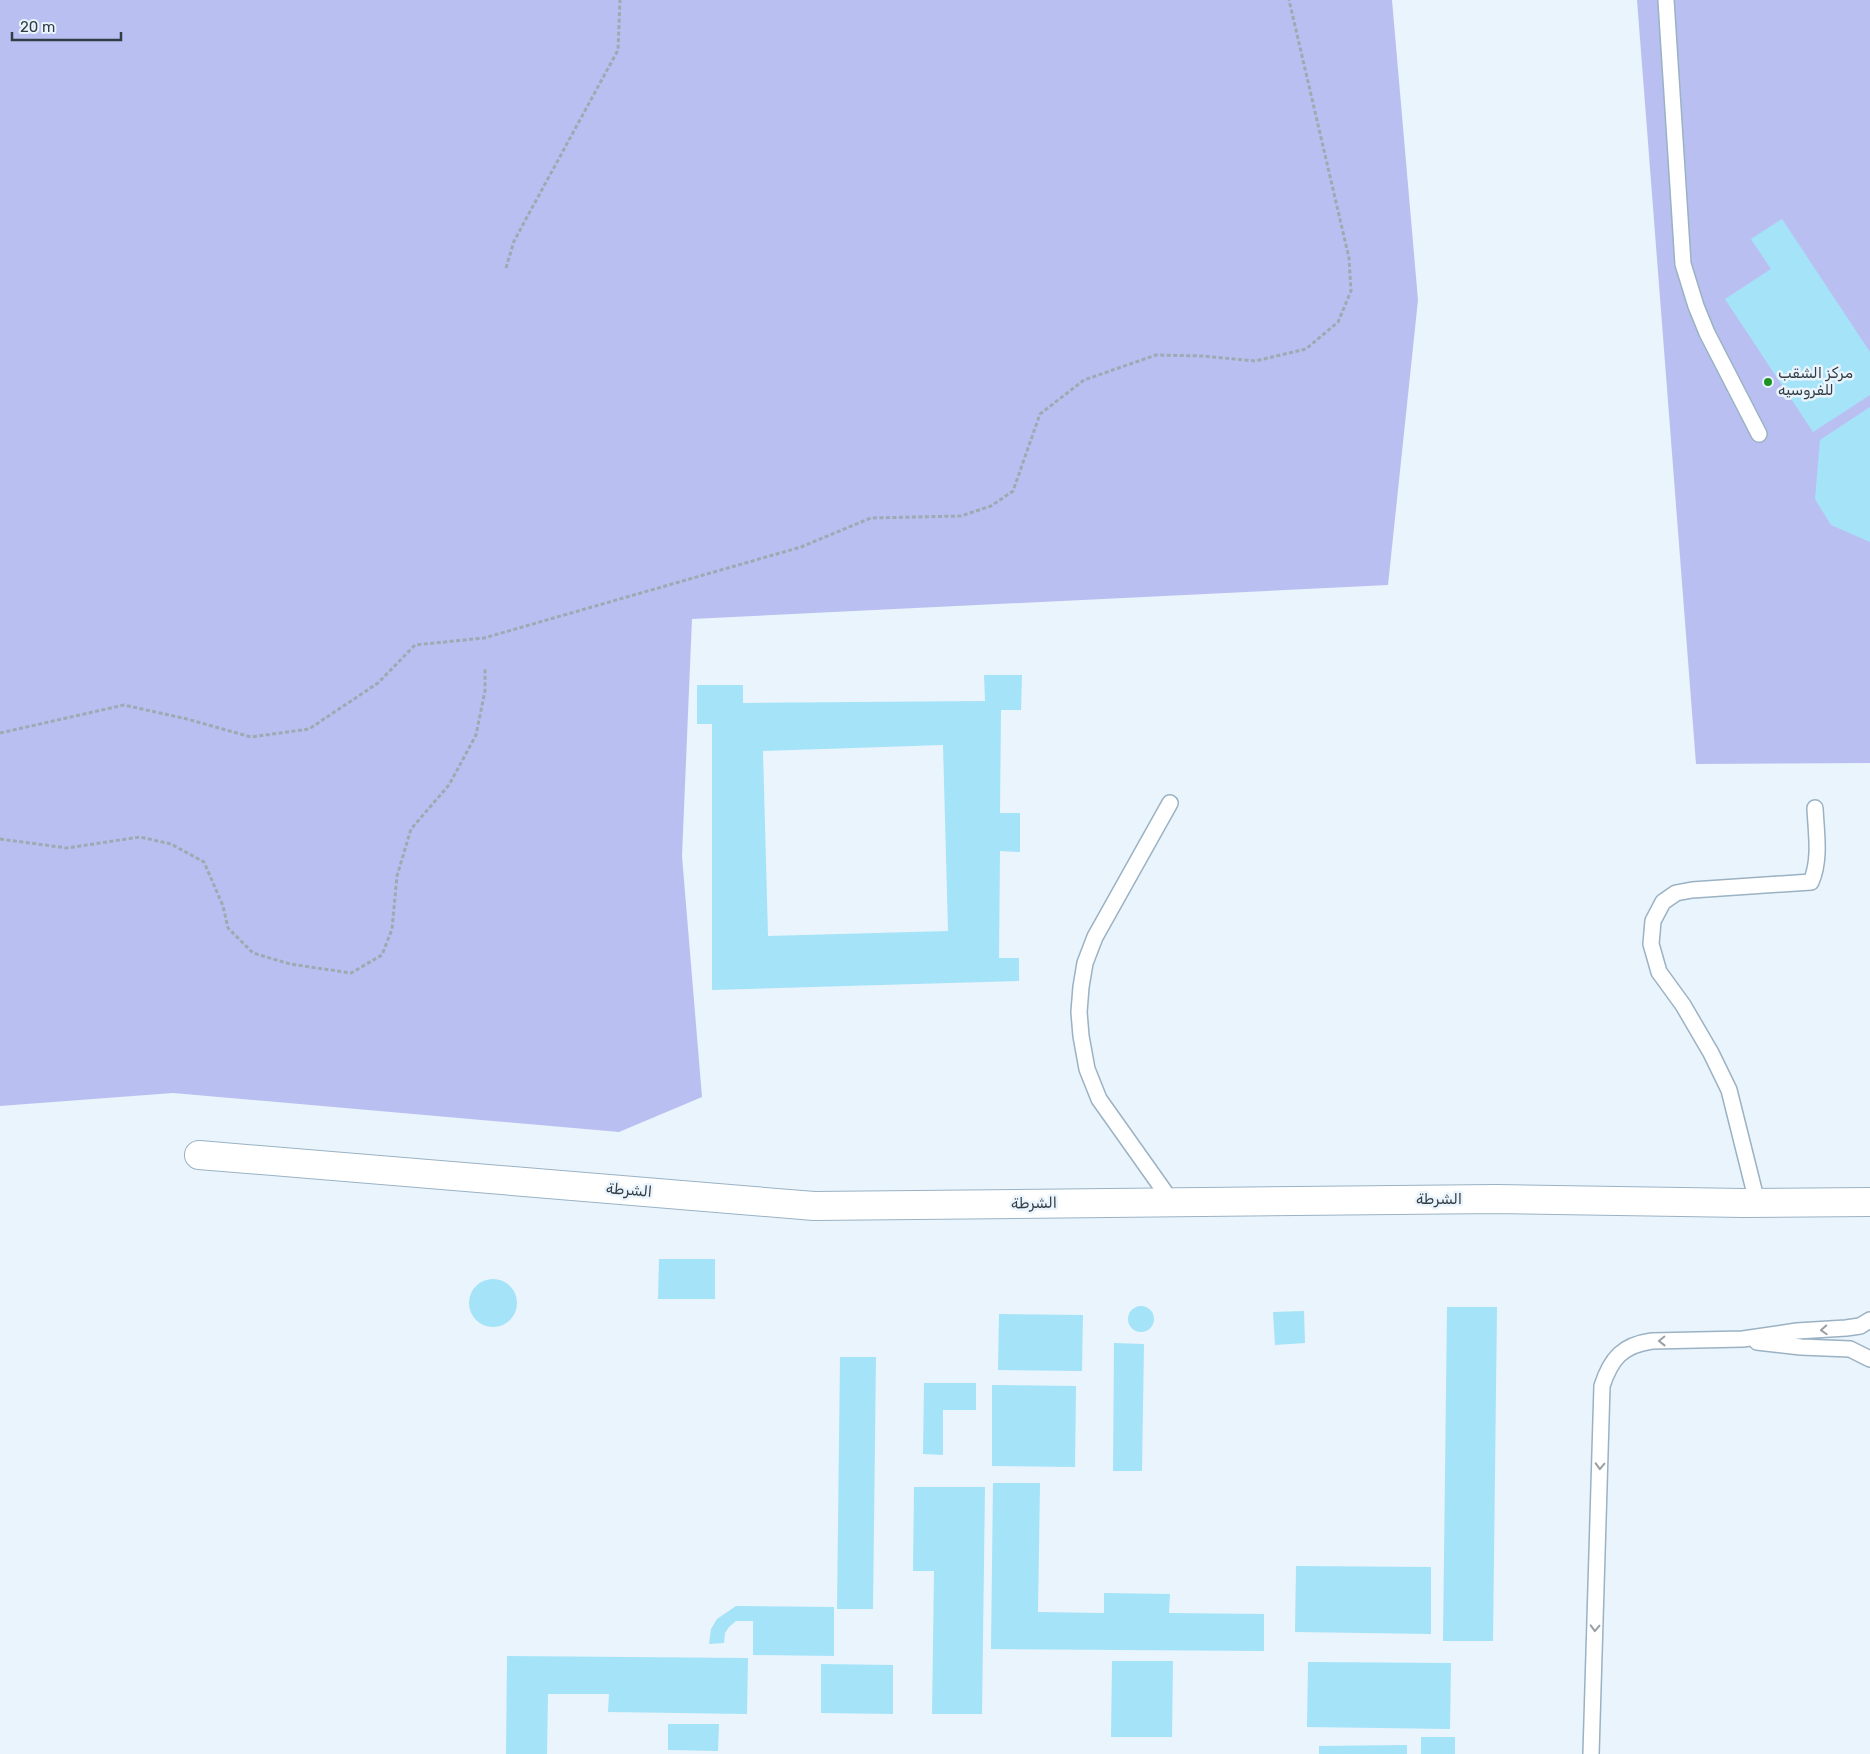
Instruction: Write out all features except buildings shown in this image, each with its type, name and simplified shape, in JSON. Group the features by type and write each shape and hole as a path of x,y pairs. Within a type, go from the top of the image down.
{"street":[{"name":"الشرطة","path":"200,1155 814,1206 1496,1199 1859,1202"}],"lane":[{"path":"1666,0 1683,264 1696,306 1707,333 1759,434"},
{"path":"1170,803 1095,937 1086,963 1081,987 1079,1012 1087,1068 1099,1099 1172,1202"},
{"path":"1756,1202 1729,1090 1683,1005 1659,972 1651,944 1653,921 1663,902 1676,892 1811,882 1816,871 1815,808"},
{"path":"1859,1202 1870,1217"},
{"path":"1592,1754 1602,1386 1607,1370 1616,1357 1627,1348 1639,1343 1743,1339 1782,1333 1860,1326 1870,1320"},
{"path":"1743,1339 1801,1347 1850,1349 1870,1359"}],"path":[{"path":"506,268 514,241 618,50 620,0"},
{"path":"0,733 124,705 187,719 251,737 309,729 378,683 415,646 484,638 801,548 870,518 961,516 991,506 1013,490 1040,414 1084,380 1156,355 1203,356 1254,361 1306,349 1338,322 1351,291 1349,258 1289,0"},
{"path":"0,839 68,848 140,838 171,844 204,862 222,906 228,928 253,953 290,964 351,972 382,955 392,929 397,876 411,829 449,785 476,734 486,691 485,668"}],"shaded area":[{"path":"0,0 1392,0 1418,300 1388,585 692,619 682,856 702,1097 619,1132 173,1093 0,1106"},
{"name":"مركز الشقب للفروسيه","path":"1637,0 1870,0 1870,763 1696,764"}],"place":[{"name":"مركز الشقب للفروسيه","path":"1768,382"}]}
